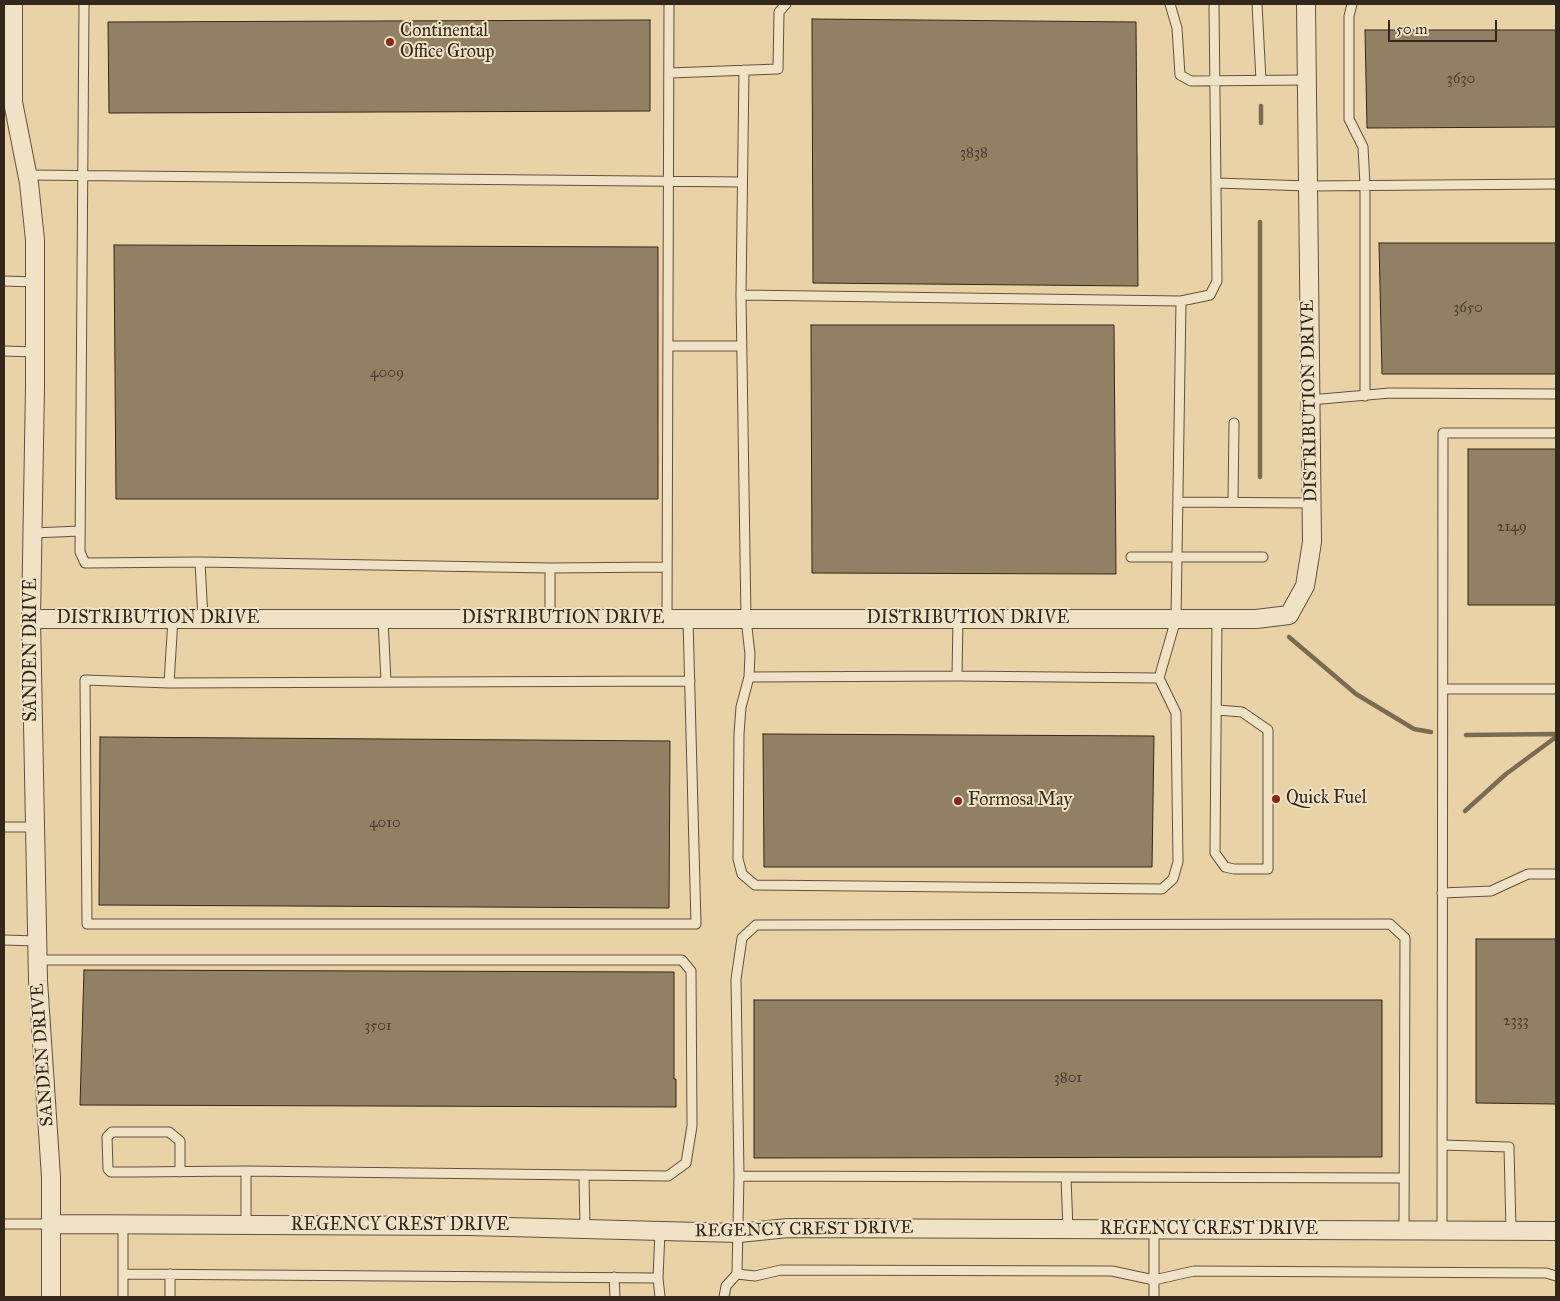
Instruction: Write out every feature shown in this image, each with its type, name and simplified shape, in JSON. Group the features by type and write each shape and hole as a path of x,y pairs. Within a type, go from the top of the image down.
{"street":[{"name":"SANDEN DRIVE","path":"13,4 13,102 28,175 35,240 31,619 37,941 53,1224 51,1297"},
{"name":"DISTRIBUTION DRIVE","path":"31,619 1256,619 1289,615 1305,586 1312,542 1306,4"},
{"name":"REGENCY CREST DRIVE","path":"53,1224 660,1230 739,1234 788,1228 1556,1231"}],"lane":[{"path":"84,4 80,552 85,563 200,562 550,568 667,567"},
{"path":"667,619 669,4"},
{"path":"669,73 778,69 779,12 786,4"},
{"path":"1170,4 1177,28 1180,75 1191,81 1306,80"},
{"path":"741,295 1181,301 1210,295 1217,280 1214,4"},
{"path":"1258,4 1261,80"},
{"path":"1352,4 1349,16 1349,119 1363,147 1365,185 1365,396"},
{"path":"744,70 741,346 746,619 750,654 749,677 741,707 739,734 738,859 742,874 755,885 1162,889 1173,879 1178,862 1176,713 1159,678 1176,619 1181,301"},
{"path":"28,175 742,182"},
{"path":"1216,183 1308,186 1556,184"},
{"path":"4,282 35,282"},
{"path":"668,346 741,346"},
{"path":"4,351 35,352"},
{"path":"1310,400 1390,394 1556,394"},
{"path":"1233,502 1234,423"},
{"path":"1442,1231 1443,434 1556,434"},
{"path":"1178,502 1311,503"},
{"path":"32,533 80,531"},
{"path":"1130,557 1263,557"},
{"path":"200,562 203,619"},
{"path":"550,568 550,619"},
{"path":"1217,618 1218,710 1215,734 1215,853 1225,866 1234,869 1268,869 1268,730 1242,712 1218,710"},
{"path":"169,683 173,619"},
{"path":"383,619 386,682"},
{"path":"688,619 690,681 696,924 87,924 85,680 169,683 690,681"},
{"path":"957,676 958,619"},
{"path":"749,677 957,676 1159,678"},
{"path":"1443,689 1556,689"},
{"path":"4,827 35,826"},
{"path":"1442,893 1491,891 1528,874 1556,874"},
{"path":"724,1297 726,1286 737,1274 739,1234 736,979 742,938 756,925 1390,924 1405,938 1404,1231"},
{"path":"4,940 37,941"},
{"path":"38,960 682,960 691,971 692,1126 686,1163 668,1176 246,1171 180,1172 112,1172 108,1169 107,1137 112,1132 169,1132 180,1141 180,1172"},
{"path":"1442,1145 1509,1147 1511,1231"},
{"path":"246,1171 246,1225"},
{"path":"584,1174 585,1229"},
{"path":"739,1176 1404,1178"},
{"path":"1066,1177 1068,1230"},
{"path":"4,1224 53,1224"},
{"path":"122,1224 123,1297"},
{"path":"660,1230 658,1278 660,1297"},
{"path":"1154,1230 1154,1297"},
{"path":"737,1274 755,1276 781,1270 1112,1271 1154,1280 1194,1270 1546,1273 1556,1276"},
{"path":"123,1274 658,1278"},
{"path":"170,1274 170,1297"},
{"path":"614,1277 615,1297"}],"building":[{"path":"812,19 1136,22 1138,286 813,283"},
{"path":"650,20 650,111 109,113 108,22"},
{"path":"1365,30 1556,30 1556,127 1367,128"},
{"path":"1379,243 1556,243 1556,374 1382,374"},
{"path":"114,245 658,247 658,499 116,499"},
{"path":"811,325 1114,325 1116,574 812,573"},
{"path":"1468,449 1556,449 1556,605 1468,605"},
{"name":"Formosa May","path":"763,734 1154,736 1152,867 764,867"},
{"path":"100,737 670,741 669,908 99,905"},
{"path":"1476,939 1556,939 1556,1104 1476,1103"},
{"path":"84,970 674,972 674,1079 676,1079 676,1107 80,1105"},
{"path":"754,1000 1382,1000 1382,1157 754,1158"}],"waterway":[{"path":"1261,106 1261,123"},
{"path":"1260,222 1260,477"},
{"path":"1289,637 1356,694 1414,729 1431,732"},
{"path":"1466,735 1556,734"},
{"path":"1465,811 1506,774 1556,737"}],"place":[{"name":"Continental Office Group","path":"390,42"},
{"name":"Quick Fuel","path":"1276,799"},
{"name":"Formosa May","path":"958,801"}]}
